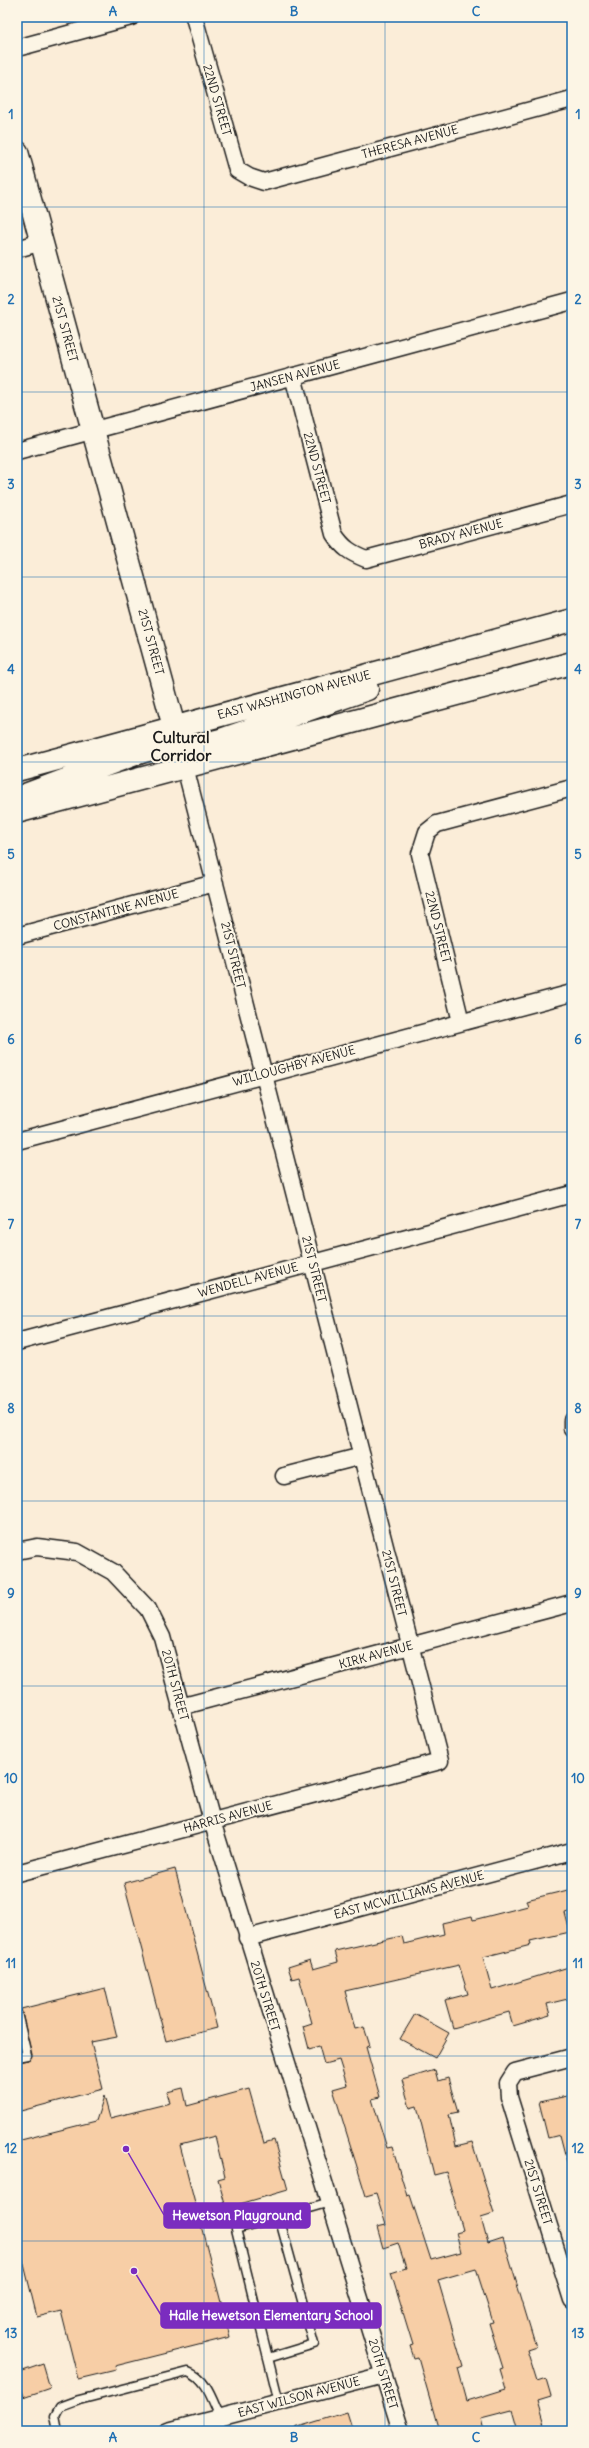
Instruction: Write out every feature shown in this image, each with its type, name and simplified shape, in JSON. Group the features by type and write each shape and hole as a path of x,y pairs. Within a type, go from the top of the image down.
{"main road":[{"name":"21ST STREET","path":"17,152 179,747"},
{"name":"EAST WASHINGTON AVENUE","path":"17,812 179,747 426,660 572,620"},
{"name":"EAST WASHINGTON AVENUE","path":"17,770 179,747 572,663"},
{"path":"17,798 141,752 179,747"}],"street":[{"path":"17,48 131,17"},
{"name":"22ND STREET","path":"194,17 237,170 249,177"},
{"name":"THERESA AVENUE","path":"249,177 264,182 572,99"},
{"path":"17,249 42,242"},
{"name":"JANSEN AVENUE","path":"17,451 572,301"},
{"name":"22ND STREET","path":"293,376 334,534 342,547 352,553"},
{"name":"BRADY AVENUE","path":"352,553 366,559 572,504"},
{"name":"21ST STREET","path":"179,747 440,1760"},
{"name":"22ND STREET","path":"461,1022 420,854 427,832 437,824 572,788"},
{"name":"CONSTANTINE AVENUE","path":"17,936 215,883"},
{"name":"WILLOUGHBY AVENUE","path":"17,1141 572,992"},
{"name":"WENDELL AVENUE","path":"17,1342 572,1194"},
{"path":"572,1420 572,1429"},
{"path":"284,1476 362,1456"},
{"name":"20TH STREET","path":"17,1551 37,1547 77,1552 113,1572 148,1609 162,1637 212,1821 247,1938 401,2431"},
{"name":"KIRK AVENUE","path":"180,1707 572,1603"},
{"name":"HARRIS AVENUE","path":"17,1874 440,1760"},
{"name":"EAST MCWILLIAMS AVENUE","path":"247,1938 572,1852"},
{"name":"21ST STREET","path":"572,2057 515,2072 508,2084 509,2097 572,2300"},
{"name":"EAST WILSON AVENUE","path":"168,2431 384,2375"}],"lane":[{"path":"17,2013 27,2055 17,2057"},
{"path":"279,2402 236,2228 330,2202"},
{"path":"268,2358 314,2344 278,2217"},
{"path":"58,2431 55,2416 60,2407 78,2400 188,2372 197,2375 204,2384 220,2417"}],"building":[{"path":"175,1869 217,2028 166,2041 124,1883"},
{"path":"568,1890 572,1911 565,1913 570,1932 530,1941 531,1945 483,1957 492,1990 572,1966 572,1998 547,2004 550,2015 513,2026 509,2012 453,2028 445,2000 468,1994 459,1965 345,1991 355,2029 364,2027 370,2046 366,2047 380,2097 372,2099 387,2148 392,2147 407,2196 410,2195 431,2260 461,2252 456,2232 463,2230 446,2172 434,2175 417,2106 410,2108 402,2080 435,2070 438,2081 448,2078 458,2113 449,2115 456,2146 472,2142 494,2213 481,2217 488,2243 503,2238 536,2347 527,2350 537,2382 546,2379 551,2396 538,2400 547,2431 518,2431 512,2410 481,2418 484,2431 439,2431 418,2357 414,2358 410,2346 413,2345 391,2273 406,2268 398,2243 383,2248 377,2227 386,2225 376,2193 366,2196 333,2089 347,2085 339,2060 324,2064 319,2046 309,2049 303,2026 312,2023 299,1977 292,1979 288,1967 310,1960 313,1969 338,1962 335,1951 402,1936 404,1944 444,1934 442,1923 472,1916 473,1920 528,1906 526,1900","holes":["476,2269 493,2322 489,2323 503,2368 500,2369 506,2389 467,2401 458,2368 463,2366 438,2280"]},
{"path":"105,1988 117,2037 91,2042 103,2089 17,2112 17,2062 28,2060 32,2056 21,2009"},
{"path":"415,2014 449,2033 435,2058 400,2039"},
{"path":"183,2088 187,2106 249,2089 264,2143 274,2140 288,2190 226,2208 218,2179 225,2177 215,2136 180,2145 230,2337 115,2366 116,2370 78,2379 61,2311 37,2317 17,2236 17,2141 96,2121 104,2096 110,2118 170,2103 167,2092"},
{"path":"572,2095 572,2162 567,2162 560,2135 548,2138 539,2102"},
{"path":"43,2364 50,2388 24,2397 17,2373"},
{"path":"347,2412 353,2431 295,2431 295,2428"}],"place":[{"name":"Hewetson Playground","path":"126,2149"},
{"name":"Halle Hewetson Elementary School","path":"134,2271"}],"district":[{"name":"Cultural Corridor","path":"181,746"}]}
